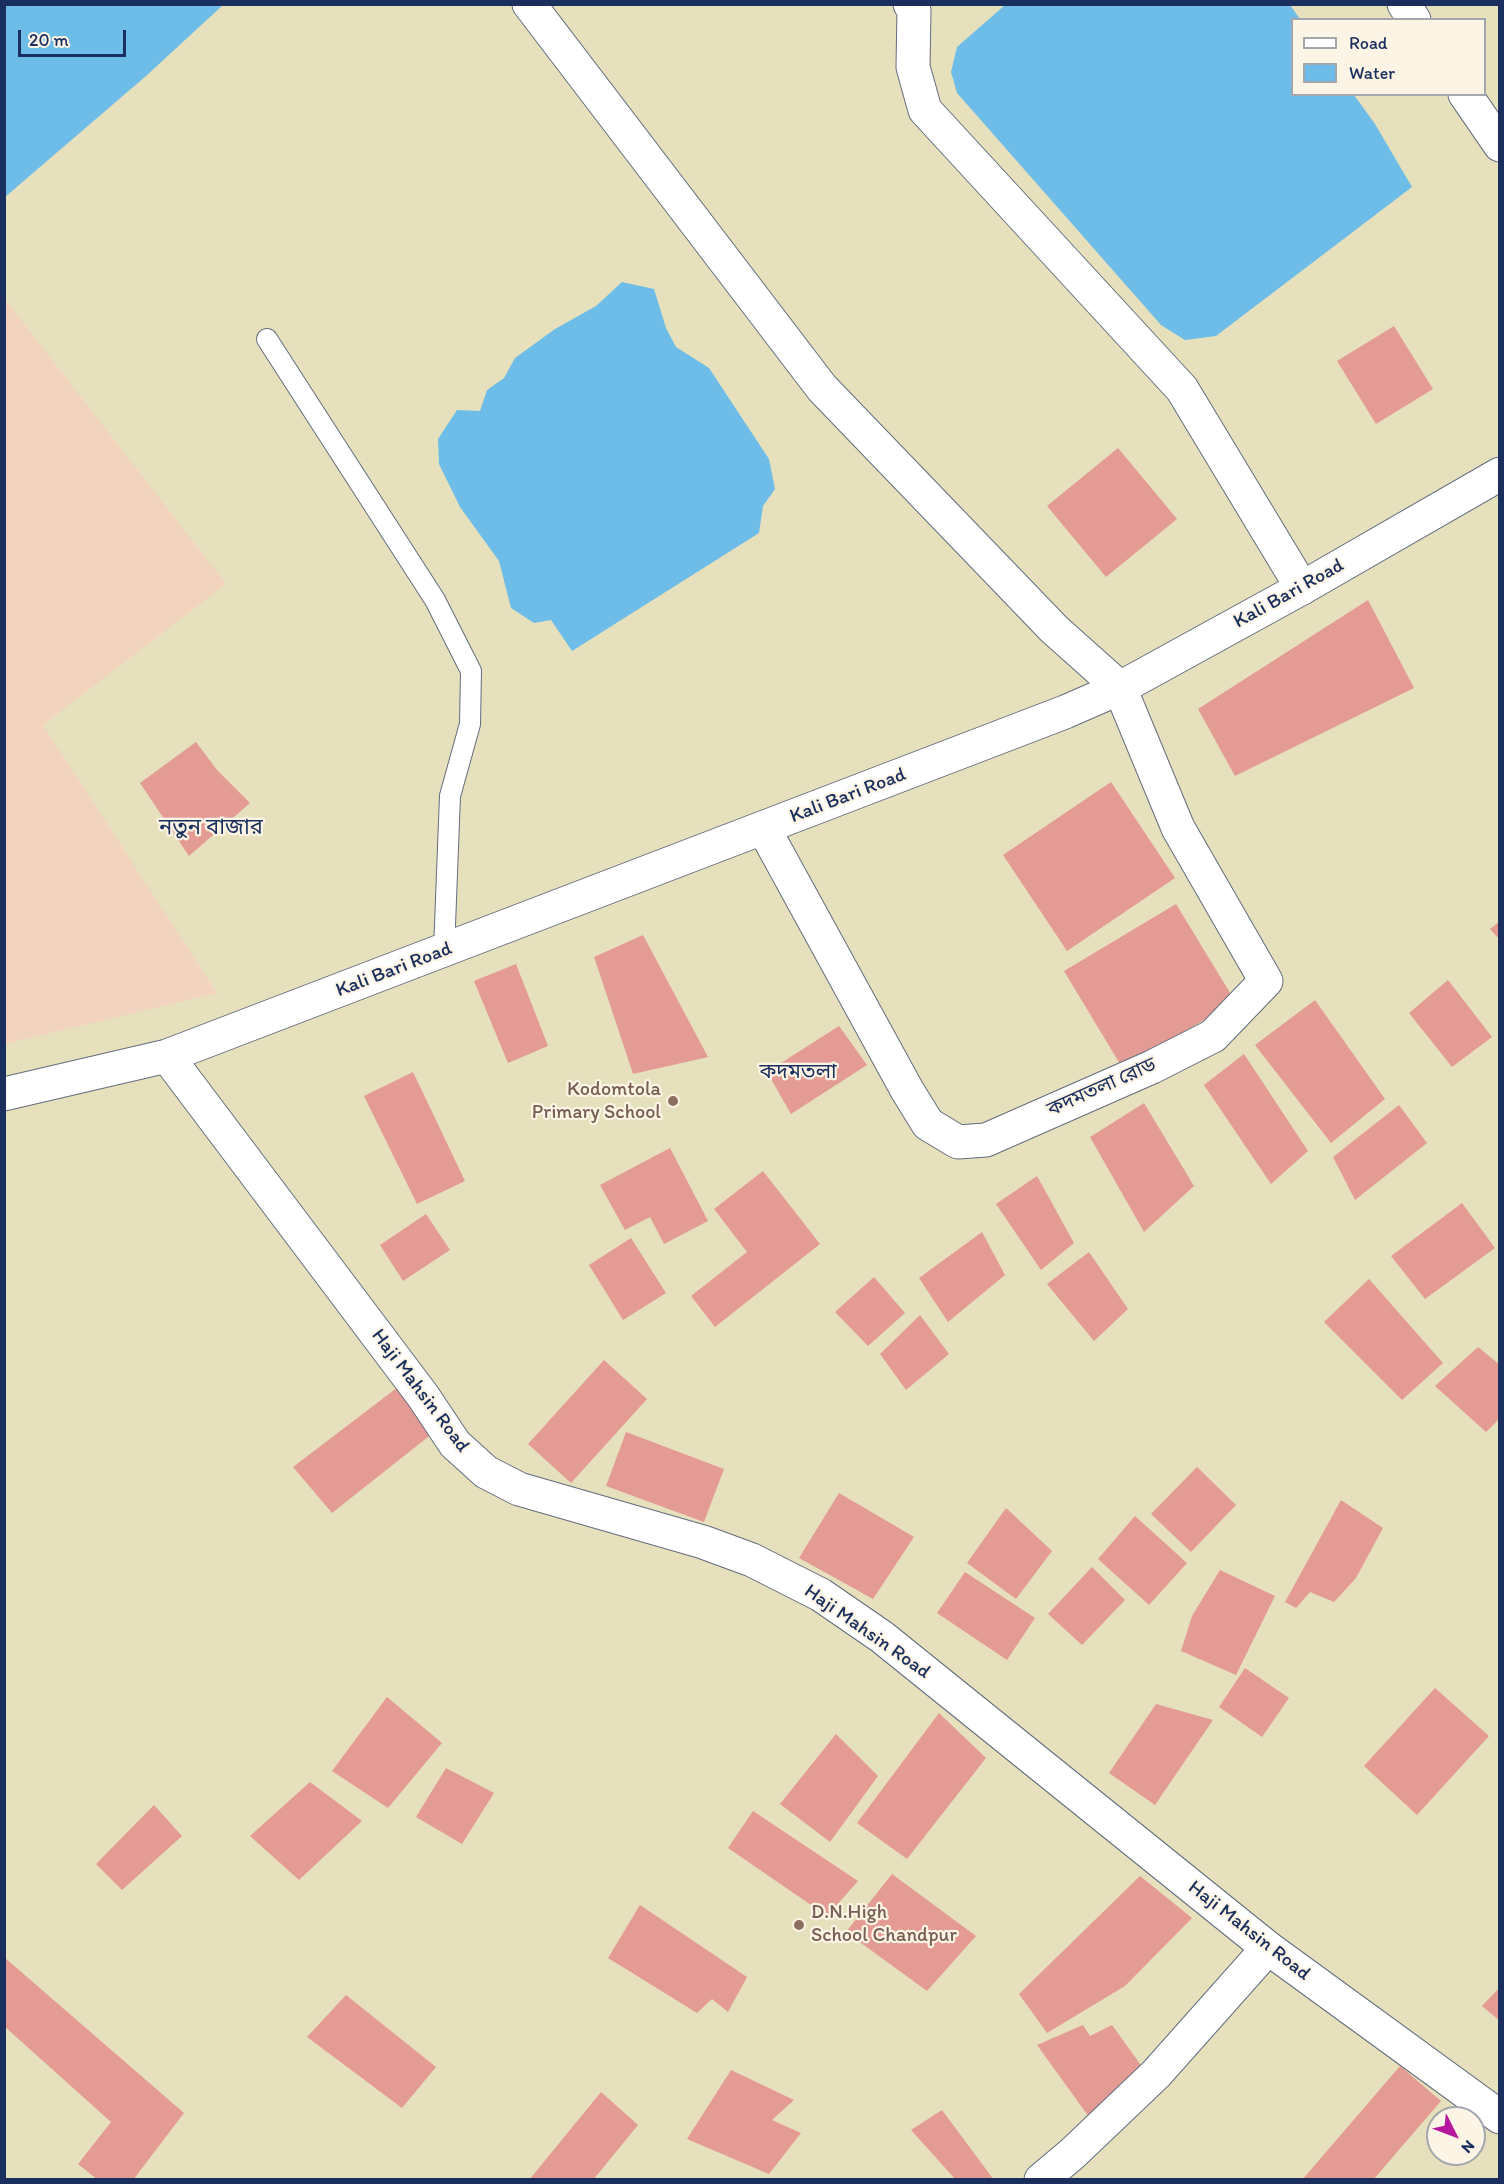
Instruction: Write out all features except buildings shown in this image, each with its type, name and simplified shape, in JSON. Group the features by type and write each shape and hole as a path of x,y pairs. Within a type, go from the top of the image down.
{"main road":[{"path":"529,4 822,388 1054,629 1120,688"},
{"path":"910,4 914,10 913,67 925,110 1182,389 1302,588"},
{"path":"1404,4 1413,18"},
{"path":"1466,96 1500,145"},
{"name":"Kali Bari Road","path":"4,1094 167,1056 1065,712 1120,688 1302,588 1500,474"},
{"name":"কদমতলা রোড","path":"764,829 928,1124 958,1143 986,1140 1152,1067 1213,1036 1266,981 1178,828 1120,688"},
{"name":"Haji Mahsin Road","path":"167,1056 423,1396 455,1444 486,1472 519,1490 733,1552 821,1595 882,1637 1268,1948 1500,2117"},
{"path":"1041,2180 1072,2154 1156,2074 1268,1948"}],"lane":[{"path":"267,339 435,600 471,671 470,724 450,796 444,951"}],"shaded area":[{"path":"5,299 226,584 43,725 217,993 5,1044"}],"water":[{"path":"5,4 223,5 146,76 5,197"},
{"path":"1005,5 1290,5 1299,18 1291,18 1291,96 1355,96 1375,124 1412,187 1216,336 1185,340 1161,325 957,93 951,72 957,47"},
{"path":"622,282 654,289 666,328 676,347 709,368 769,459 775,489 763,506 759,533 572,651 551,620 534,623 511,608 499,561 460,507 439,464 438,439 457,410 480,411 487,390 504,378 515,358 555,329 596,306"}],"place":[{"name":"Kodomtola Primary School","path":"673,1101"},
{"name":"D.N.High School Chandpur","path":"799,1925"}],"district":[{"name":"নতুন বাজার","path":"211,828"},
{"name":"কদমতলা","path":"798,1073"}]}
